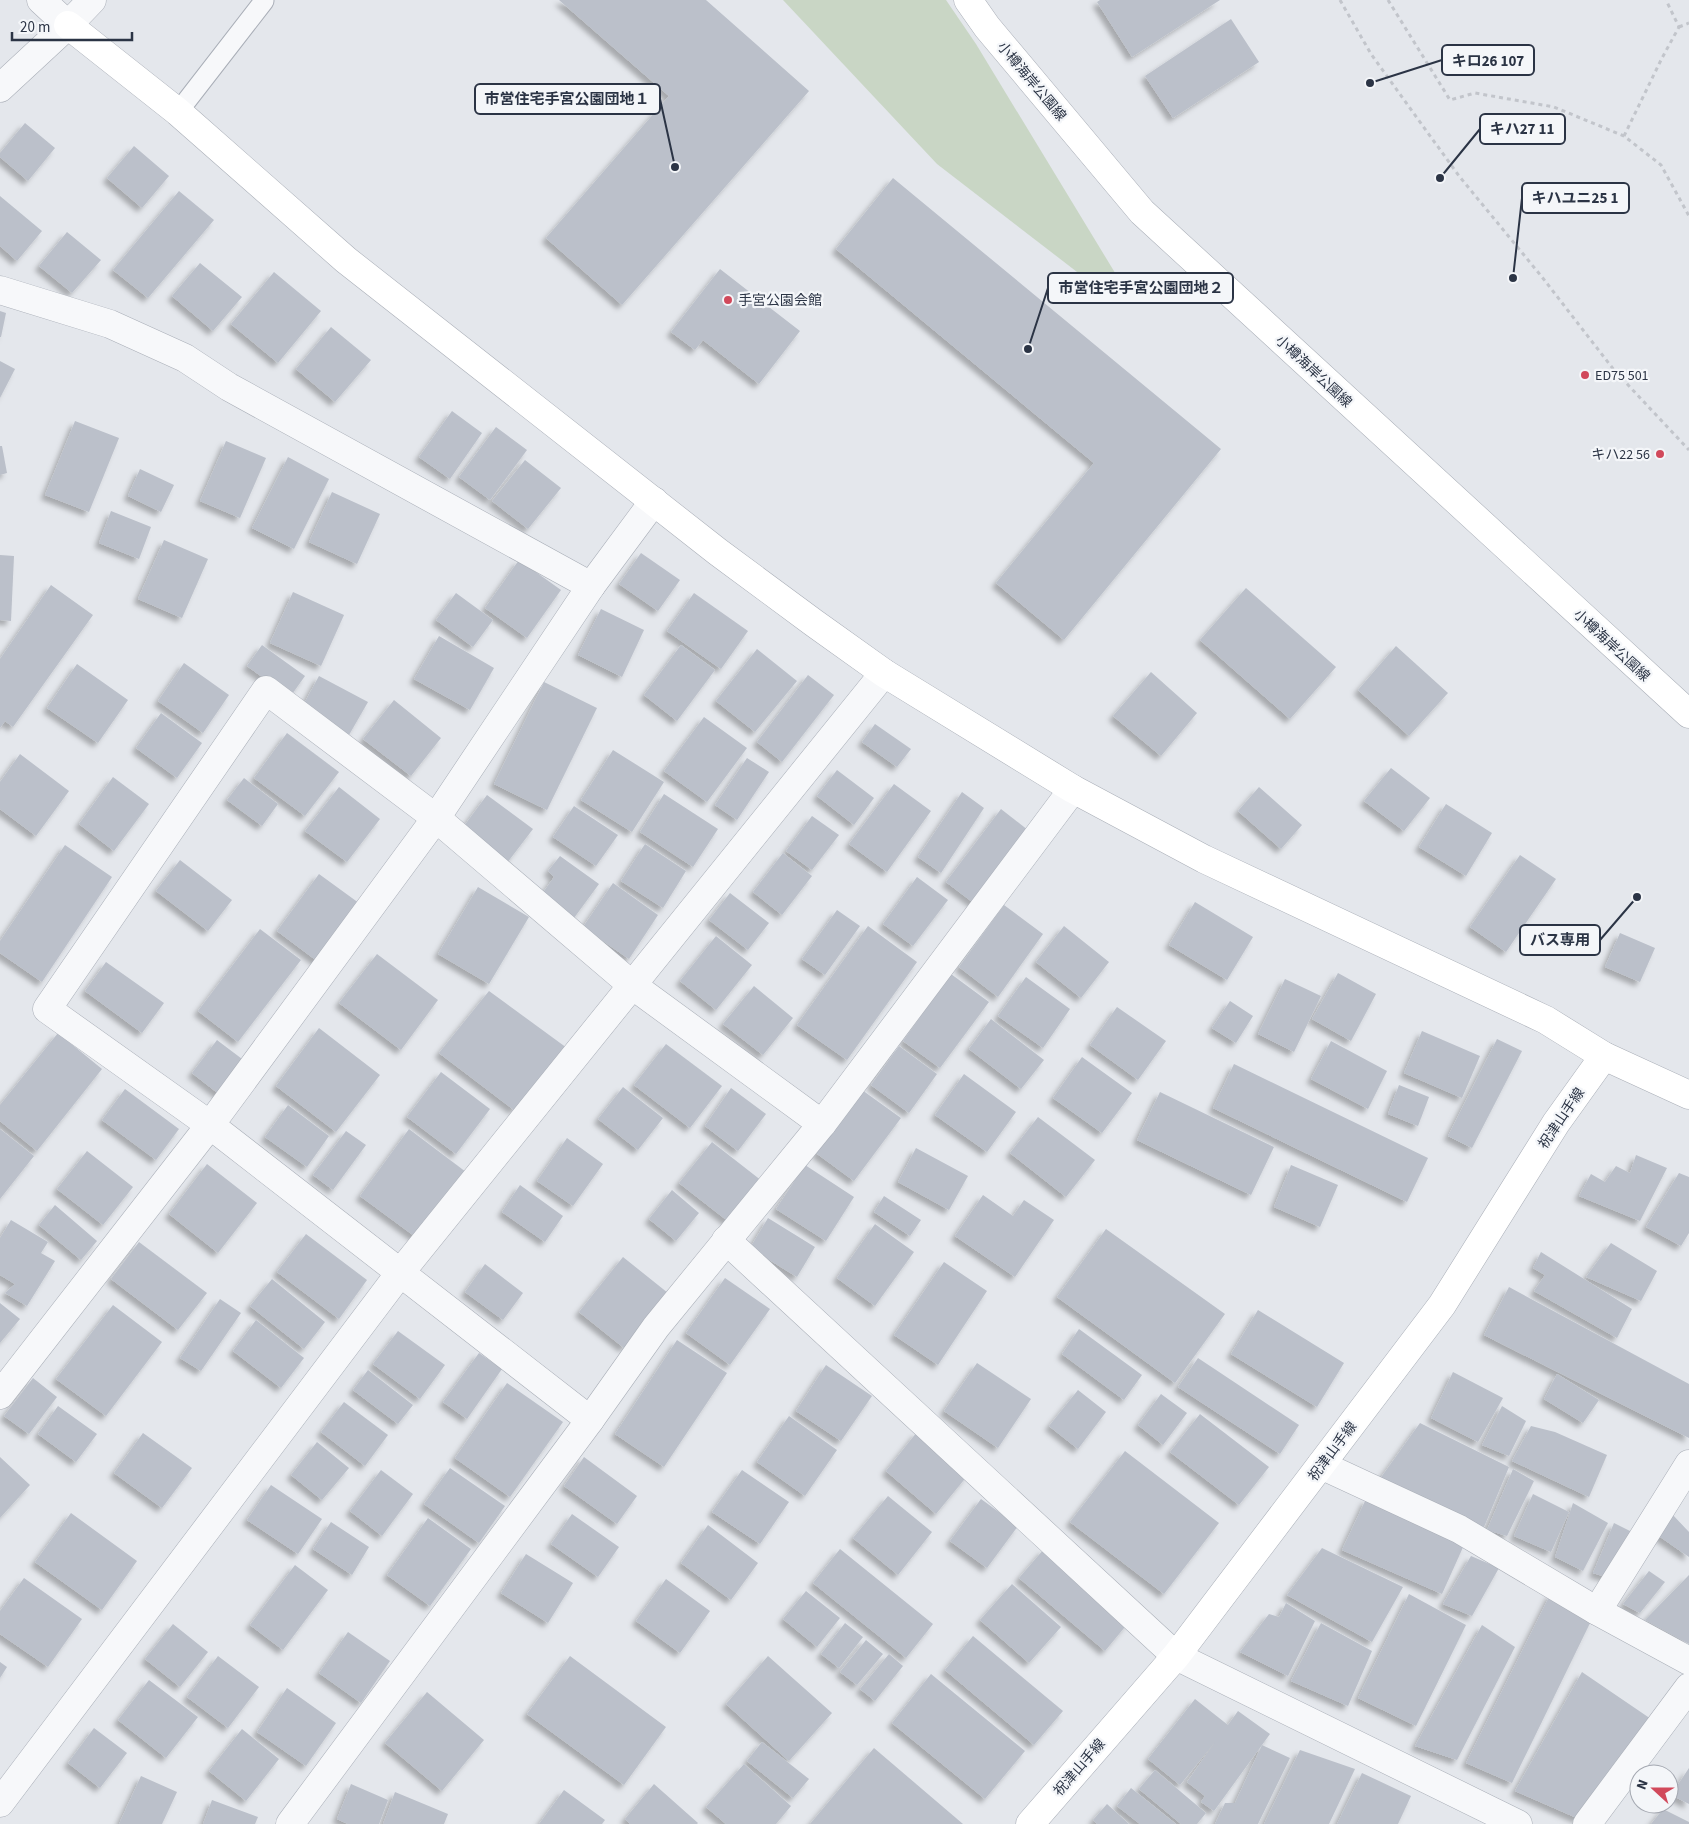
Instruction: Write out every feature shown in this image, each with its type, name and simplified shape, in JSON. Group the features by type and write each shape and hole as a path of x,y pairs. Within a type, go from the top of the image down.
{"street":[{"path":"41,0 68,25 178,112 346,260 718,552 814,624 884,673 1073,789 1204,859 1546,1020 1604,1056 1689,1095"},
{"path":"0,88 92,0"},
{"name":"小樽海岸公園線","path":"968,0 987,27 1142,212 1689,714"},
{"path":"0,290 110,324 185,358 229,387 591,586"},
{"path":"0,1395 210,1125 436,818 591,586 654,501"},
{"path":"0,1803 400,1273 884,673"},
{"path":"590,1420 210,1125 47,1009 266,690 436,818 632,985 822,1124"},
{"path":"290,1824 590,1420 656,1327 822,1124 1073,789"},
{"name":"祝津山手線","path":"1030,1824 1176,1656 1442,1305 1556,1123 1604,1056"},
{"path":"726,1240 1176,1656 1518,1824"},
{"path":"1597,1611 1689,1464"},
{"path":"1321,1465 1459,1529 1597,1611 1689,1661"},
{"path":"1586,1824 1689,1687"}],"lane":[{"path":"178,112 264,1"}],"path":[{"path":"1340,0 1371,54 1459,176 1542,277 1614,370 1689,450"},
{"path":"1388,0 1450,100 1475,93 1554,107 1624,136 1661,165 1689,216"},
{"path":"1666,0 1679,27"},
{"path":"1624,136 1679,27 1689,23"}],"green space":[{"path":"783,0 946,0 976,44 1120,281 1103,292 937,164"}],"building":[{"path":"559,0 706,0 809,91 622,305 546,238 669,96"},
{"path":"1100,0 1220,0 1132,57 1097,2"},
{"path":"1231,19 1259,62 1173,118 1145,76"},
{"path":"25,123 55,148 28,181 0,157 0,153"},
{"path":"134,146 169,176 142,208 107,178"},
{"path":"893,178 1221,449 1064,640 996,583 1094,463 836,249"},
{"path":"179,191 214,220 148,298 113,270"},
{"path":"0,196 42,231 17,261 0,246"},
{"path":"67,232 101,260 72,293 39,266"},
{"path":"200,263 242,297 213,331 172,296"},
{"name":"手宮公園会館","path":"720,269 800,331 759,384 703,340 695,350 671,332"},
{"path":"274,272 321,311 278,363 231,324"},
{"path":"0,311 6,313 1,337 0,337"},
{"path":"331,327 371,360 335,402 296,369"},
{"path":"0,361 15,369 0,398"},
{"path":"452,411 482,433 450,479 419,457"},
{"path":"75,421 119,438 89,512 45,495"},
{"path":"496,427 527,450 490,500 459,477"},
{"path":"226,441 266,458 240,518 200,501"},
{"path":"0,446 2,446 7,473 0,475"},
{"path":"288,457 329,479 294,549 252,528"},
{"path":"525,460 561,488 528,529 492,501"},
{"path":"140,469 174,485 161,512 128,496"},
{"path":"332,492 380,514 357,564 309,542"},
{"path":"111,511 151,527 139,559 99,543"},
{"path":"164,540 208,559 182,618 138,599"},
{"path":"641,553 680,580 658,611 619,584"},
{"path":"0,555 14,556 11,621 0,620"},
{"path":"519,560 561,590 527,638 485,608"},
{"path":"51,585 93,615 13,727 5,721 0,728 0,659"},
{"path":"1246,588 1336,667 1290,719 1200,640"},
{"path":"293,592 344,615 321,666 270,643"},
{"path":"456,593 493,620 473,647 436,620"},
{"path":"694,593 748,631 721,669 667,631"},
{"path":"601,609 644,630 622,677 578,655"},
{"path":"439,636 494,668 470,710 414,679"},
{"path":"262,645 305,676 290,697 247,666"},
{"path":"681,645 715,670 677,721 644,695"},
{"path":"1396,646 1448,693 1409,736 1358,690"},
{"path":"757,649 797,681 755,732 716,701"},
{"path":"184,663 229,695 203,733 158,701"},
{"path":"77,664 128,700 98,743 47,708"},
{"path":"1151,672 1197,713 1161,756 1113,716"},
{"path":"808,675 834,695 782,762 757,742"},
{"path":"319,676 368,702 349,735 301,709"},
{"path":"544,682 597,708 547,810 494,784"},
{"path":"394,700 441,738 411,776 363,739"},
{"path":"161,713 202,743 177,778 136,748"},
{"path":"704,717 747,748 707,802 664,771"},
{"path":"875,724 911,749 897,767 862,742"},
{"path":"287,733 339,772 305,816 254,778"},
{"path":"613,750 664,782 632,832 581,800"},
{"path":"20,754 69,791 36,836 0,809 0,782"},
{"path":"747,758 769,772 737,820 715,805"},
{"path":"1391,768 1430,798 1404,831 1364,801"},
{"path":"837,770 874,798 854,825 817,796"},
{"path":"113,777 149,804 114,851 79,824"},
{"path":"244,778 278,804 262,826 227,800"},
{"path":"894,784 931,811 887,872 849,844"},
{"path":"339,787 380,819 347,862 305,831"},
{"path":"1259,787 1302,825 1281,849 1238,811"},
{"path":"962,792 984,808 941,873 918,857"},
{"path":"664,794 718,829 693,867 640,832"},
{"path":"487,795 533,829 507,863 461,830"},
{"path":"1446,804 1492,833 1466,876 1419,847"},
{"path":"574,806 618,835 596,866 553,837"},
{"path":"1001,809 1033,834 979,907 946,882"},
{"path":"812,816 839,835 812,870 786,851"},
{"path":"645,844 686,871 663,908 621,881"},
{"path":"65,845 112,877 42,982 0,953 0,941"},
{"path":"783,853 812,876 782,915 753,892"},
{"path":"1520,855 1556,879 1506,952 1470,927"},
{"path":"560,856 599,884 574,918 542,894 554,877 548,871"},
{"path":"180,860 232,900 208,931 156,891"},
{"path":"319,874 363,906 321,964 277,931"},
{"path":"917,877 948,900 913,946 883,924"},
{"path":"613,883 658,915 629,959 583,927"},
{"path":"478,887 529,917 489,984 438,954"},
{"path":"730,893 769,923 748,950 709,920"},
{"path":"1195,902 1253,937 1227,980 1169,945"},
{"path":"1004,905 1043,934 998,997 959,967"},
{"path":"837,910 860,926 825,975 802,959"},
{"path":"868,926 917,962 847,1060 797,1025"},
{"path":"1064,926 1109,962 1081,998 1036,962"},
{"path":"260,929 301,960 238,1042 198,1011"},
{"path":"1620,933 1655,948 1640,982 1605,967"},
{"path":"716,936 752,965 716,1010 680,981"},
{"path":"377,954 438,1000 401,1050 339,1003"},
{"path":"106,962 164,1003 142,1033 85,991"},
{"path":"1338,973 1376,994 1351,1041 1312,1019"},
{"path":"951,974 989,1002 940,1068 903,1041"},
{"path":"1026,977 1070,1009 1043,1048 998,1016"},
{"path":"1285,979 1321,996 1294,1052 1258,1034"},
{"path":"754,986 793,1018 763,1055 723,1024"},
{"path":"489,991 567,1048 514,1110 439,1053"},
{"path":"1230,1001 1253,1016 1236,1043 1212,1028"},
{"path":"1117,1007 1166,1041 1138,1080 1090,1045"},
{"path":"991,1019 1044,1060 1021,1089 969,1049"},
{"path":"319,1028 380,1075 336,1132 276,1086"},
{"path":"1422,1031 1480,1056 1462,1098 1404,1073"},
{"path":"58,1033 102,1069 37,1151 0,1121 0,1105"},
{"path":"1497,1039 1522,1051 1472,1148 1448,1136"},
{"path":"217,1040 250,1065 224,1098 192,1073"},
{"path":"1331,1041 1387,1071 1368,1109 1311,1079"},
{"path":"666,1044 722,1086 690,1128 634,1085"},
{"path":"899,1046 937,1074 909,1113 871,1085"},
{"path":"1082,1057 1132,1093 1102,1133 1053,1098"},
{"path":"1234,1064 1428,1158 1407,1202 1213,1108"},
{"path":"441,1072 490,1109 456,1154 407,1117"},
{"path":"964,1074 1016,1112 987,1152 935,1115"},
{"path":"1399,1085 1429,1097 1418,1126 1388,1114"},
{"path":"623,1087 663,1118 638,1150 598,1119"},
{"path":"731,1088 766,1114 738,1151 705,1126"},
{"path":"125,1089 179,1129 156,1160 102,1120"},
{"path":"862,1090 901,1118 854,1181 816,1153"},
{"path":"1160,1092 1274,1147 1251,1195 1137,1140"},
{"path":"288,1105 329,1136 307,1167 265,1137"},
{"path":"1038,1117 1095,1160 1066,1197 1010,1153"},
{"path":"0,1129 34,1156 0,1199"},
{"path":"409,1129 466,1172 417,1238 360,1196"},
{"path":"346,1131 366,1145 333,1190 313,1175"},
{"path":"567,1138 603,1164 573,1206 537,1181"},
{"path":"712,1142 762,1181 729,1222 679,1183"},
{"path":"916,1148 968,1176 949,1210 898,1182"},
{"path":"87,1151 133,1187 103,1225 57,1189"},
{"path":"1636,1155 1667,1168 1640,1221 1579,1196 1591,1174 1605,1182 1616,1166 1630,1173"},
{"path":"207,1164 257,1203 218,1253 169,1214"},
{"path":"805,1165 854,1197 826,1241 776,1209"},
{"path":"1291,1165 1338,1185 1320,1227 1274,1207"},
{"path":"1679,1173 1689,1177 1689,1233 1681,1246 1646,1227"},
{"path":"520,1185 563,1216 545,1242 502,1212"},
{"path":"672,1190 699,1213 676,1241 649,1219"},
{"path":"983,1195 1013,1216 1024,1200 1054,1220 1015,1277 955,1236"},
{"path":"884,1196 921,1220 910,1236 874,1212"},
{"path":"55,1205 97,1241 81,1260 39,1225"},
{"path":"768,1218 815,1247 797,1277 750,1248"},
{"path":"11,1220 48,1242 41,1253 55,1261 27,1306 5,1293 15,1284 0,1275 0,1238"},
{"path":"875,1224 914,1252 875,1306 837,1278"},
{"path":"1106,1229 1225,1314 1175,1383 1057,1297"},
{"path":"306,1234 367,1280 339,1319 277,1272"},
{"path":"139,1242 207,1293 178,1330 111,1279"},
{"path":"1611,1243 1657,1271 1641,1301 1586,1277"},
{"path":"1541,1252 1632,1309 1617,1338 1534,1291 1545,1275 1533,1268"},
{"path":"623,1257 668,1293 624,1348 579,1312"},
{"path":"944,1262 987,1291 938,1365 894,1335"},
{"path":"485,1264 523,1293 503,1320 465,1292"},
{"path":"725,1278 770,1309 730,1365 686,1333"},
{"path":"272,1279 325,1322 304,1349 250,1306"},
{"path":"1509,1287 1689,1384 1689,1438 1484,1335"},
{"path":"220,1299 241,1313 201,1371 180,1358"},
{"path":"0,1303 20,1319 0,1343"},
{"path":"113,1305 162,1342 106,1416 56,1379"},
{"path":"1258,1310 1344,1363 1317,1407 1231,1354"},
{"path":"256,1320 304,1358 281,1388 233,1351"},
{"path":"1079,1329 1142,1375 1124,1400 1062,1354"},
{"path":"398,1331 445,1365 420,1399 373,1364"},
{"path":"677,1340 727,1373 664,1467 615,1434"},
{"path":"479,1353 502,1369 467,1419 443,1402"},
{"path":"1198,1358 1299,1425 1280,1454 1178,1387"},
{"path":"977,1363 1031,1399 998,1448 944,1411"},
{"path":"826,1365 872,1396 841,1441 796,1411"},
{"path":"368,1370 413,1405 398,1424 353,1390"},
{"path":"1453,1372 1503,1398 1478,1442 1431,1418"},
{"path":"1557,1374 1599,1400 1583,1423 1544,1399"},
{"path":"33,1378 57,1397 29,1434 4,1416"},
{"path":"507,1383 563,1422 510,1497 455,1458"},
{"path":"1078,1390 1106,1412 1078,1449 1049,1426"},
{"path":"1161,1394 1187,1413 1163,1445 1138,1425"},
{"path":"344,1402 388,1435 365,1466 321,1432"},
{"path":"58,1406 97,1434 76,1462 38,1434"},
{"path":"1502,1406 1526,1421 1509,1456 1482,1445"},
{"path":"1200,1414 1269,1467 1239,1505 1170,1452"},
{"path":"789,1416 837,1450 805,1496 757,1462"},
{"path":"1420,1423 1509,1467 1484,1527 1377,1483"},
{"path":"1531,1426 1555,1432 1607,1455 1589,1497 1512,1461"},
{"path":"917,1432 968,1475 936,1514 886,1471"},
{"path":"143,1433 192,1468 162,1508 114,1473"},
{"path":"317,1442 349,1468 322,1500 291,1475"},
{"path":"1125,1451 1219,1523 1164,1594 1070,1522"},
{"path":"0,1457 30,1485 0,1518"},
{"path":"584,1457 637,1496 617,1524 564,1486"},
{"path":"450,1468 505,1506 479,1543 424,1504"},
{"path":"1513,1469 1534,1481 1507,1536 1487,1530"},
{"path":"381,1470 413,1494 382,1536 350,1511"},
{"path":"742,1470 789,1502 760,1544 712,1512"},
{"path":"271,1485 322,1519 298,1554 247,1520"},
{"path":"1533,1494 1569,1512 1551,1552 1514,1536"},
{"path":"888,1496 932,1532 898,1575 853,1538"},
{"path":"981,1499 1018,1526 987,1568 950,1541"},
{"path":"1366,1499 1464,1545 1442,1594 1342,1550"},
{"path":"1573,1503 1608,1523 1583,1571 1555,1557"},
{"path":"71,1513 137,1561 102,1610 35,1562"},
{"path":"1671,1513 1689,1532 1689,1557 1656,1534"},
{"path":"572,1514 619,1547 598,1577 551,1544"},
{"path":"428,1518 471,1549 430,1606 387,1575"},
{"path":"331,1522 369,1547 352,1575 313,1549"},
{"path":"1614,1523 1636,1534 1612,1579 1593,1573"},
{"path":"708,1525 758,1563 731,1600 681,1563"},
{"path":"1322,1548 1403,1587 1372,1642 1287,1595"},
{"path":"840,1549 933,1624 906,1658 813,1583"},
{"path":"1044,1549 1129,1622 1105,1651 1019,1578"},
{"path":"526,1554 573,1583 548,1623 501,1593"},
{"path":"1471,1556 1499,1568 1472,1616 1443,1604"},
{"path":"295,1565 328,1590 283,1650 250,1625"},
{"path":"1649,1571 1665,1582 1640,1613 1623,1604"},
{"path":"1689,1575 1689,1644 1645,1620"},
{"path":"24,1578 82,1619 48,1667 0,1634 0,1611"},
{"path":"666,1579 710,1611 680,1653 636,1621"},
{"path":"1012,1584 1061,1627 1029,1663 980,1620"},
{"path":"806,1591 840,1618 817,1647 783,1619"},
{"path":"1551,1593 1592,1619 1512,1783 1466,1763"},
{"path":"1409,1594 1466,1625 1416,1726 1358,1698"},
{"path":"1286,1603 1315,1621 1288,1676 1240,1652 1269,1614 1279,1617"},
{"path":"845,1623 863,1637 839,1668 821,1654"},
{"path":"1321,1623 1372,1651 1348,1706 1291,1681"},
{"path":"173,1624 208,1652 180,1687 145,1659"},
{"path":"1482,1625 1515,1647 1457,1760 1415,1746"},
{"path":"348,1632 390,1661 361,1703 319,1673"},
{"path":"973,1636 1063,1711 1034,1745 945,1670"},
{"path":"866,1640 883,1654 857,1685 840,1672"},
{"path":"889,1654 903,1666 875,1701 860,1689"},
{"path":"218,1656 259,1687 228,1728 187,1697"},
{"path":"570,1656 666,1727 624,1785 527,1714"},
{"path":"768,1656 832,1713 789,1761 726,1704"},
{"path":"0,1662 7,1667 0,1678"},
{"path":"1582,1672 1651,1719 1579,1819 1515,1791"},
{"path":"931,1674 1025,1751 985,1799 892,1723"},
{"path":"149,1680 198,1717 166,1758 118,1720"},
{"path":"287,1688 336,1723 306,1766 257,1732"},
{"path":"427,1692 484,1740 442,1791 385,1743"},
{"path":"1195,1699 1228,1725 1238,1711 1270,1734 1214,1811 1201,1802 1205,1796 1187,1782 1215,1742 1180,1785 1148,1759"},
{"path":"94,1728 127,1753 100,1788 68,1763"},
{"path":"242,1729 279,1759 246,1801 209,1771"},
{"path":"762,1742 809,1779 793,1798 747,1761"},
{"path":"1262,1745 1290,1758 1258,1824 1215,1824 1225,1803 1235,1803"},
{"path":"874,1748 963,1824 810,1824"},
{"path":"1300,1750 1355,1769 1329,1824 1264,1824"},
{"path":"744,1764 791,1806 776,1824 726,1824 706,1807"},
{"path":"1689,1768 1689,1804 1679,1799 1679,1783"},
{"path":"1155,1770 1206,1813 1197,1824 1181,1824 1139,1789"},
{"path":"1362,1773 1411,1796 1398,1824 1337,1824"},
{"path":"141,1776 177,1792 162,1824 119,1824"},
{"path":"351,1784 388,1800 379,1824 348,1824 337,1819"},
{"path":"654,1784 698,1823 630,1824 625,1819"},
{"path":"1131,1788 1176,1824 1140,1824 1117,1806"},
{"path":"564,1790 605,1820 602,1824 539,1824"},
{"path":"395,1792 448,1814 444,1824 383,1824"},
{"path":"212,1800 258,1817 255,1824 203,1824"},
{"path":"1107,1804 1129,1824 1097,1824 1093,1820"},
{"path":"1659,1814 1673,1814 1689,1822 1689,1824 1651,1824"}],"place":[{"name":"キロ26 107","path":"1370,83"},
{"name":"市営住宅手宮公園団地１","path":"675,167"},
{"name":"キハ27 11","path":"1440,178"},
{"name":"キハユニ25 1","path":"1513,278"},
{"name":"手宮公園会館","path":"728,300"},
{"name":"市営住宅手宮公園団地２","path":"1028,349"},
{"name":"ED75 501","path":"1585,375"},
{"name":"キハ22 56","path":"1660,454"},
{"name":"バス専用","path":"1637,897"}]}
